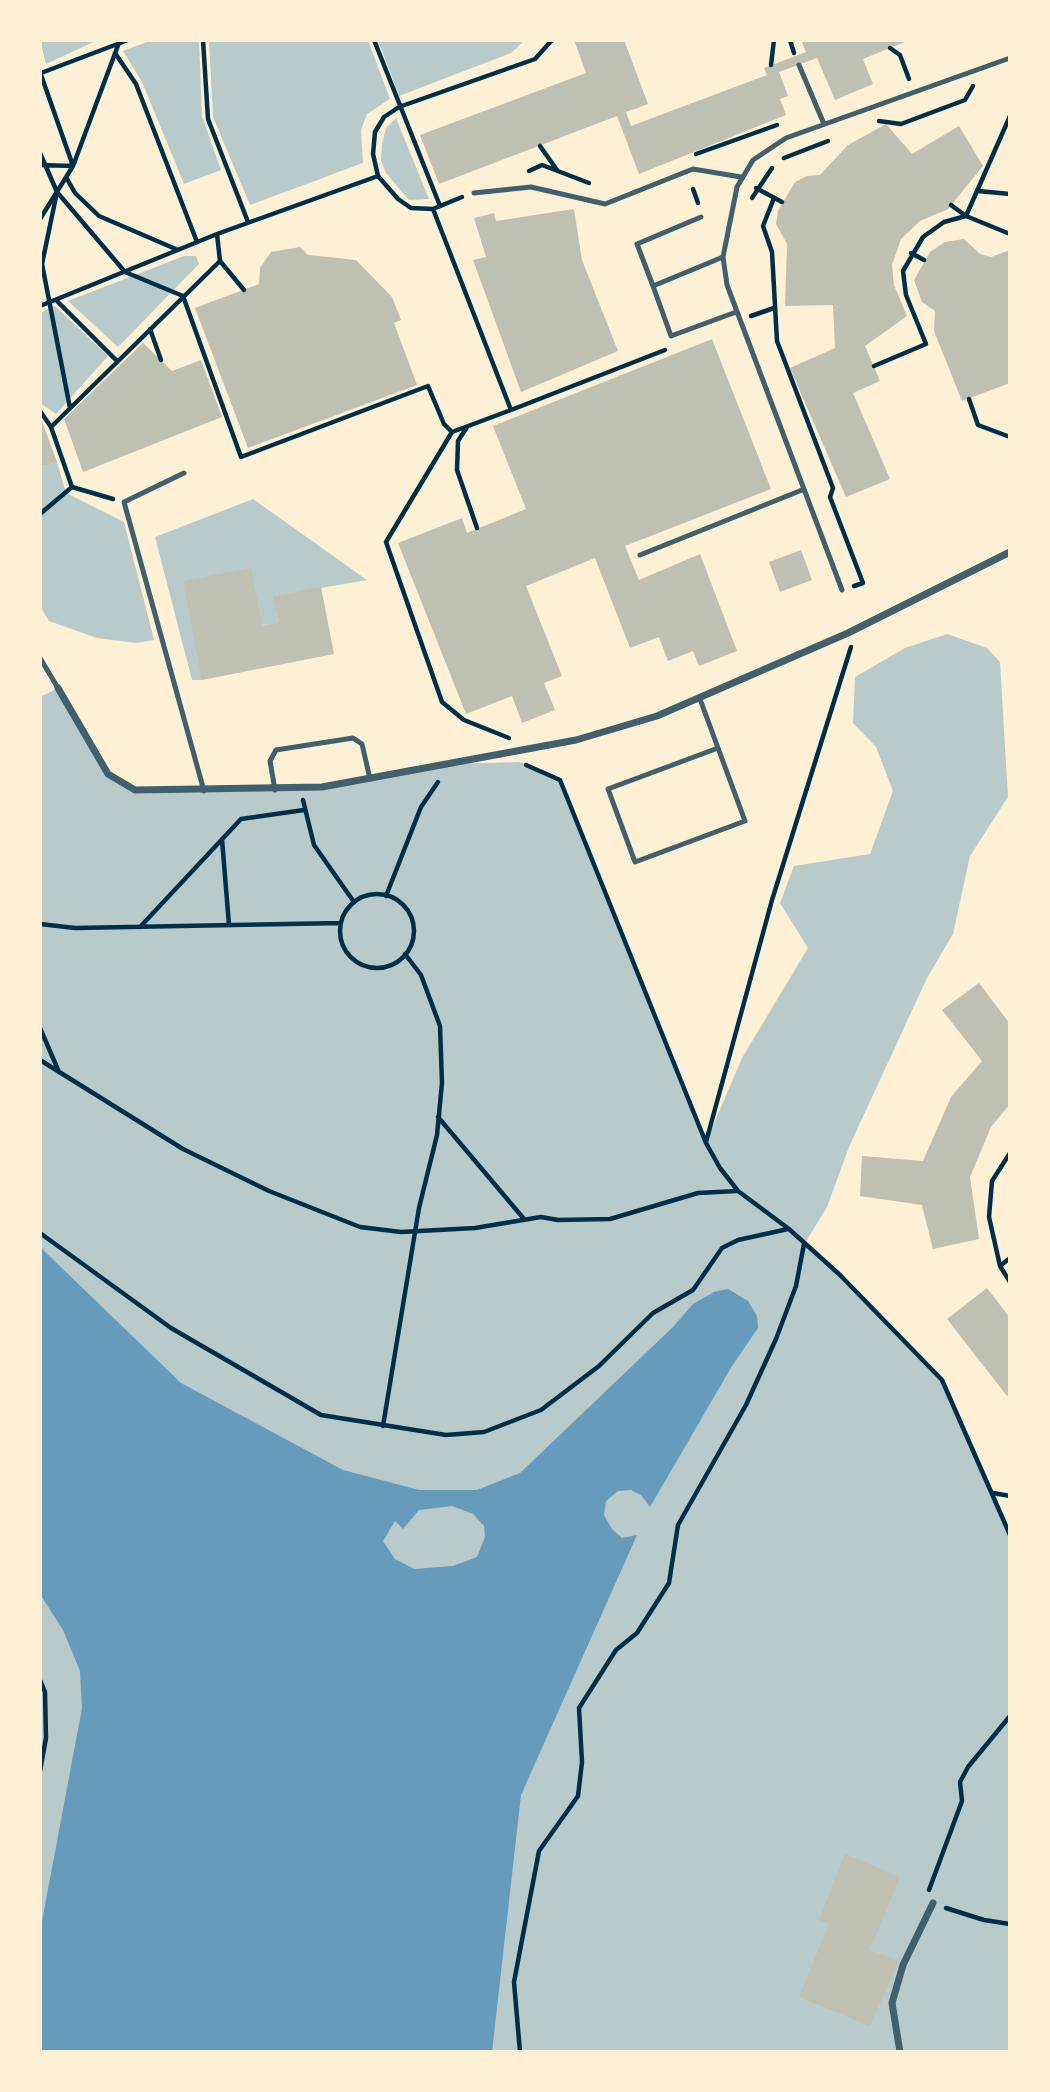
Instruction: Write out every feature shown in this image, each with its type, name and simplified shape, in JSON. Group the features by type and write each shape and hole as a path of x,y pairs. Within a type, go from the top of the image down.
{"street":[{"path":"58,688 108,774 135,790 275,790 370,779 576,740 657,716 848,632 1010,552"},
{"path":"900,2052 892,2003 903,1965 933,1903"}],"lane":[{"path":"842,590 736,312 723,257 741,177 753,160 786,138 1010,58"},
{"path":"799,65 824,124"},
{"path":"474,193 531,187 605,204 693,169 741,177"},
{"path":"701,218 637,244 671,337 736,312"},
{"path":"653,286 723,257"},
{"path":"184,472 124,502 204,791"},
{"path":"640,555 802,490"},
{"path":"40,659 58,688"},
{"path":"700,699 745,821 635,862 608,789 718,748"},
{"path":"275,790 270,761 276,750 353,738 362,744 370,779"}],"path":[{"path":"73,166 40,73 128,40"},
{"path":"203,40 208,119 248,222"},
{"path":"374,40 439,206"},
{"path":"474,193 433,209 411,208 398,199 378,176 373,154 375,132 384,117 399,107 535,59 552,40"},
{"path":"771,65 774,40"},
{"path":"790,40 794,55"},
{"path":"40,219 73,166 120,42"},
{"path":"890,48 900,55 909,79"},
{"path":"116,53 136,83 197,242"},
{"path":"868,125 880,121 901,124 965,100 974,85 986,81"},
{"path":"967,216 1010,116"},
{"path":"749,203 769,170 785,158 833,139"},
{"path":"540,145 557,171"},
{"path":"40,153 42,165 57,192 125,272 183,296 241,457 428,386 444,424 452,432"},
{"path":"42,165 73,166"},
{"path":"40,306 248,222 378,176"},
{"path":"66,177 75,193 99,216 179,250"},
{"path":"741,177 782,202"},
{"path":"978,191 1010,194"},
{"path":"57,192 43,264 54,301 70,408"},
{"path":"774,198 763,226 772,252 777,341 833,488 830,497 863,583 842,590"},
{"path":"951,205 967,216 1010,234"},
{"path":"433,209 511,410"},
{"path":"874,366 926,344 906,295 903,271 911,253 923,237 944,222 967,216"},
{"path":"217,234 220,261 244,290"},
{"path":"911,253 924,260"},
{"path":"51,426 220,261"},
{"path":"54,301 117,361"},
{"path":"747,303 750,317 774,308"},
{"path":"150,329 161,360"},
{"path":"508,735 464,720 442,702 386,542 452,432 676,345"},
{"path":"969,399 978,425 1010,437"},
{"path":"40,411 51,426 72,487"},
{"path":"468,426 458,441 455,456 462,493 477,528"},
{"path":"72,487 124,502"},
{"path":"40,514 72,487"},
{"path":"706,1143 779,875 852,644"},
{"path":"520,762 560,780 706,1143 738,1191 805,1243 942,1380 1010,1535"},
{"path":"386,895 421,807 451,764"},
{"path":"302,788 304,810 314,845 354,902"},
{"path":"140,927 241,819 304,810"},
{"path":"222,839 229,925"},
{"path":"371,894 386,895 404,905 410,915 413,939 405,954 392,965 367,967 346,953 341,941 341,923 354,902 371,894"},
{"path":"40,924 75,928 341,923"},
{"path":"383,1426 416,1231 439,1117 442,1083 440,1026 421,975 405,954"},
{"path":"40,1028 60,1073"},
{"path":"40,1060 183,1149 269,1191 360,1227 416,1231 475,1228 541,1217 558,1220 610,1219 698,1193 738,1191"},
{"path":"439,1117 525,1220"},
{"path":"1010,1153 992,1181 989,1217 1000,1266 1010,1282"},
{"path":"40,1233 170,1328 321,1415 446,1436 484,1432 541,1410 599,1366 653,1313 693,1290 722,1248 738,1240 789,1229"},
{"path":"520,2052 514,1982 540,1851 578,1796 582,1762 579,1709 615,1650 637,1633 669,1583 677,1547 678,1525 746,1405 776,1339 796,1286 805,1243"},
{"path":"1000,1266 1010,1258"},
{"path":"993,1493 1010,1496"},
{"path":"40,1680 45,1692 46,1738 40,1771"},
{"path":"1010,1716 968,1767 960,1782 962,1801 955,1825 925,1900 984,1920 1010,1924"}],"shaded area":[{"path":"40,40 98,40 46,64"},
{"path":"152,40 199,40 202,116 221,170 184,184 142,82 123,51"},
{"path":"209,40 368,40 390,99 367,114 361,130 363,163 250,205 213,117"},
{"path":"378,40 525,40 511,53 399,96"},
{"path":"396,118 429,199 409,200 386,173 381,161 386,128"},
{"path":"184,256 196,256 199,264 118,347 68,301"},
{"path":"55,306 108,356 56,414 40,403 40,313"},
{"path":"57,462 66,493 124,522 154,640 136,643 97,638 49,621 40,606 40,467"},
{"path":"253,499 367,580 274,596 279,622 262,626 202,680 192,680 155,537"},
{"path":"947,634 987,648 1000,662 1008,797 970,856 953,934 927,978 849,1147 827,1207 805,1243 942,1380 1010,1535 1010,2052 40,2052 40,697 58,688 108,774 135,790 321,787 451,764 520,762 560,780 706,1142 742,1058 808,948 780,903 794,866 870,854 893,791 876,747 853,723 855,677 905,648"}],"water":[{"path":"40,1247 181,1383 343,1470 419,1490 477,1490 520,1473 673,1327 693,1304 714,1292 728,1289 748,1301 757,1316 758,1328 732,1366 650,1507 641,1495 631,1490 618,1491 606,1501 604,1515 612,1529 622,1538 637,1535 521,1795 492,2052 40,2052 40,1932 82,1708 80,1671 63,1630 40,1594","holes":["452,1506 473,1514 484,1526 485,1537 477,1557 453,1566 414,1569 395,1559 383,1541 395,1521 403,1529 419,1510"]}],"building":[{"path":"574,40 624,40 648,104 626,112 631,126 767,75 764,68 806,52 801,40 910,40 863,59 873,84 835,100 817,58 779,72 788,96 780,99 786,115 639,174 617,116 439,184 420,135 586,73"},
{"path":"886,124 912,154 959,126 983,166 948,209 920,221 901,239 892,265 894,285 907,316 865,346 880,381 853,393 890,479 846,497 790,368 835,348 833,305 785,306 787,244 776,224 778,211 795,182 807,176 820,175 848,145"},
{"path":"574,209 582,260 618,351 521,392 473,260 486,257 474,218 494,213 496,221"},
{"path":"964,239 980,254 991,257 1010,250 1010,383 962,401 934,331 935,311 922,302 914,280 930,252 945,242"},
{"path":"300,247 308,255 356,260 392,297 401,320 394,323 417,385 248,448 195,308 259,284 260,268 271,252"},
{"path":"712,339 771,489 625,546 639,580 700,554 737,651 699,666 693,651 668,661 659,637 630,648 595,558 526,586 562,676 544,683 555,710 522,723 512,696 466,714 398,543 462,518 467,533 526,509 493,426"},
{"path":"143,343 172,371 201,360 222,417 83,472 64,419"},
{"path":"40,416 57,462 40,467"},
{"path":"801,550 812,580 780,592 769,562"},
{"path":"251,568 262,626 279,622 273,596 321,587 334,654 202,680 183,581"},
{"path":"979,983 1010,1024 1010,1104 991,1127 970,1177 979,1239 933,1249 922,1205 860,1196 862,1156 923,1161 951,1097 982,1061 942,1010"},
{"path":"987,1288 1010,1318 1010,1394 1007,1396 947,1319"},
{"path":"845,1854 900,1877 870,1950 899,1961 870,2026 799,1997 829,1924 819,1920"}]}
